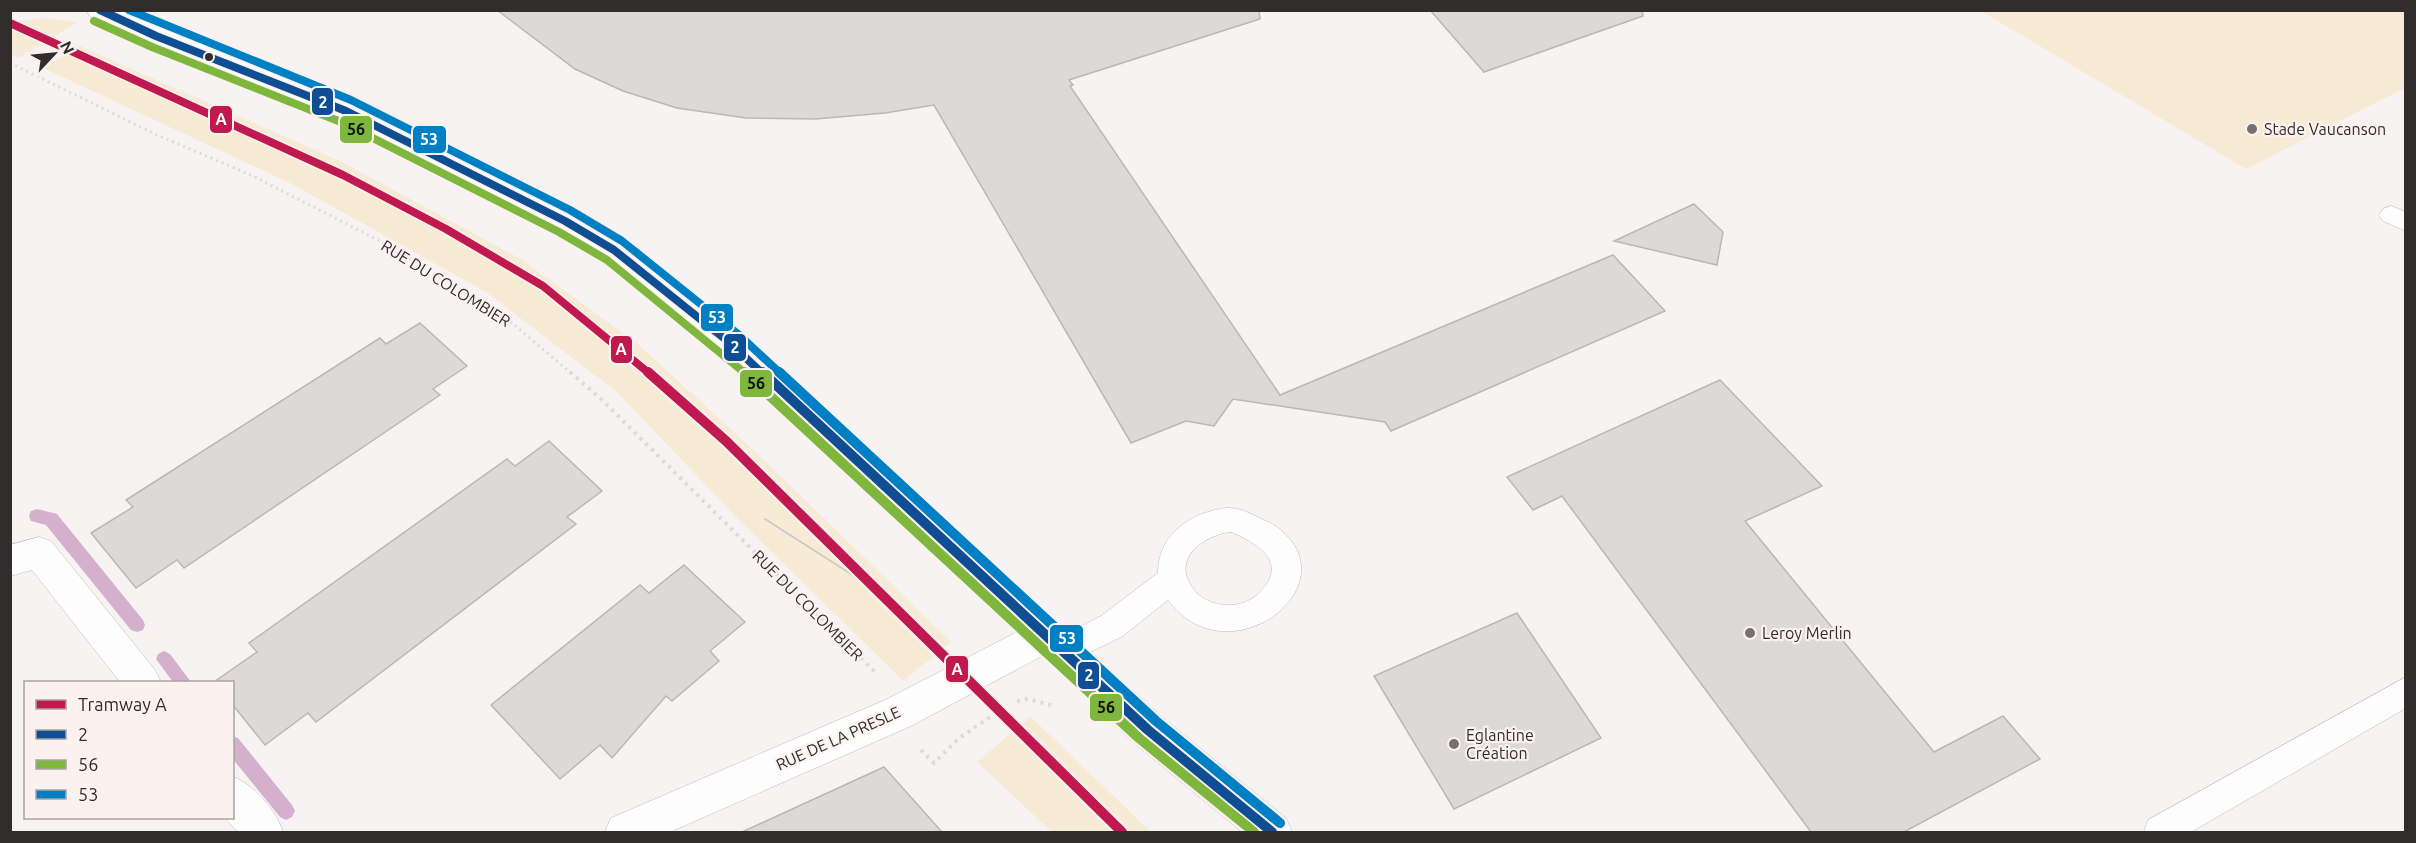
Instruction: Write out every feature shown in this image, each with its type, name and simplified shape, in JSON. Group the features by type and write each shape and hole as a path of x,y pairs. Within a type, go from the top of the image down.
{"street":[{"path":"99,10 156,36 346,111 565,221 614,250 730,343 1178,756 1272,832"},
{"path":"10,561 39,552 141,681"},
{"name":"RUE DE LA PRESLE","path":"625,832 1056,643"},
{"path":"234,797 262,832"}],"lane":[{"path":"1056,643 1112,626 1173,579"},
{"path":"2160,832 2406,691"}],"path":[{"name":"RUE DU COLOMBIER","path":"10,63 157,135 254,176 378,240 505,317 600,398 886,683"},
{"path":"1012,703 1028,699 1060,708"},
{"path":"914,743 934,763 958,739 998,712"}],"shaded area":[{"name":"Stade Vaucanson","path":"1981,11 2405,11 2405,88 2246,169"},
{"path":"43,18 78,22 19,58 11,54 11,22"},
{"path":"80,46 342,162 521,259 639,345 763,459 951,642 903,681 739,520 617,392 486,292 290,183 43,68"},
{"path":"1031,716 1151,832 1052,832 977,762"}],"building":[{"path":"497,10 1259,10 1260,19 1069,80 1073,85 1070,86 1280,395 1613,255 1665,311 1391,431 1385,422 1233,399 1214,426 1186,421 1131,443 934,105 885,113 815,119 746,118 677,108 623,91 575,69"},
{"path":"1430,10 1642,10 1643,16 1484,72"},
{"path":"1694,204 1723,232 1717,265 1614,241"},
{"path":"420,323 467,366 433,389 440,395 184,568 177,560 136,588 91,533 133,507 126,500 380,338 386,344"},
{"name":"Leroy Merlin","path":"1720,380 1822,486 1745,521 1934,752 2003,716 2040,759 1904,832 1811,832 1562,496 1533,510 1507,477"},
{"path":"549,441 602,491 567,517 576,524 316,722 308,713 265,745 234,706 234,681 215,681 257,652 249,643 507,459 515,466"},
{"path":"684,565 745,622 710,651 719,661 672,701 666,696 612,758 600,745 560,779 491,705 640,585 649,593"},
{"path":"1517,613 1601,738 1454,809 1374,676"},
{"path":"884,767 942,832 742,832"}],"waterway":[{"path":"37,516 51,519 137,625"},
{"path":"164,659 182,681"},
{"path":"234,746 286,811"}],"tram line":[{"name":"A","path":"10,23 343,175 446,229 543,286 632,358 726,441 1122,832"},
{"path":"765,519 876,590"}],"transit line":[{"name":"2","path":"100,10 156,36 346,111 565,221 614,250 730,343 1148,730 1272,832"},
{"name":"53","path":"129,10 351,100 570,210 622,241 738,334 1156,721 1280,823"},
{"name":"56","path":"94,21 152,47 341,122 559,232 607,260 722,352 1140,739 1254,832"}],"place":[{"name":"Stade Vaucanson","path":"2252,129"},
{"name":"Leroy Merlin","path":"1750,633"},
{"name":"Eglantine Création","path":"1454,744"}]}
